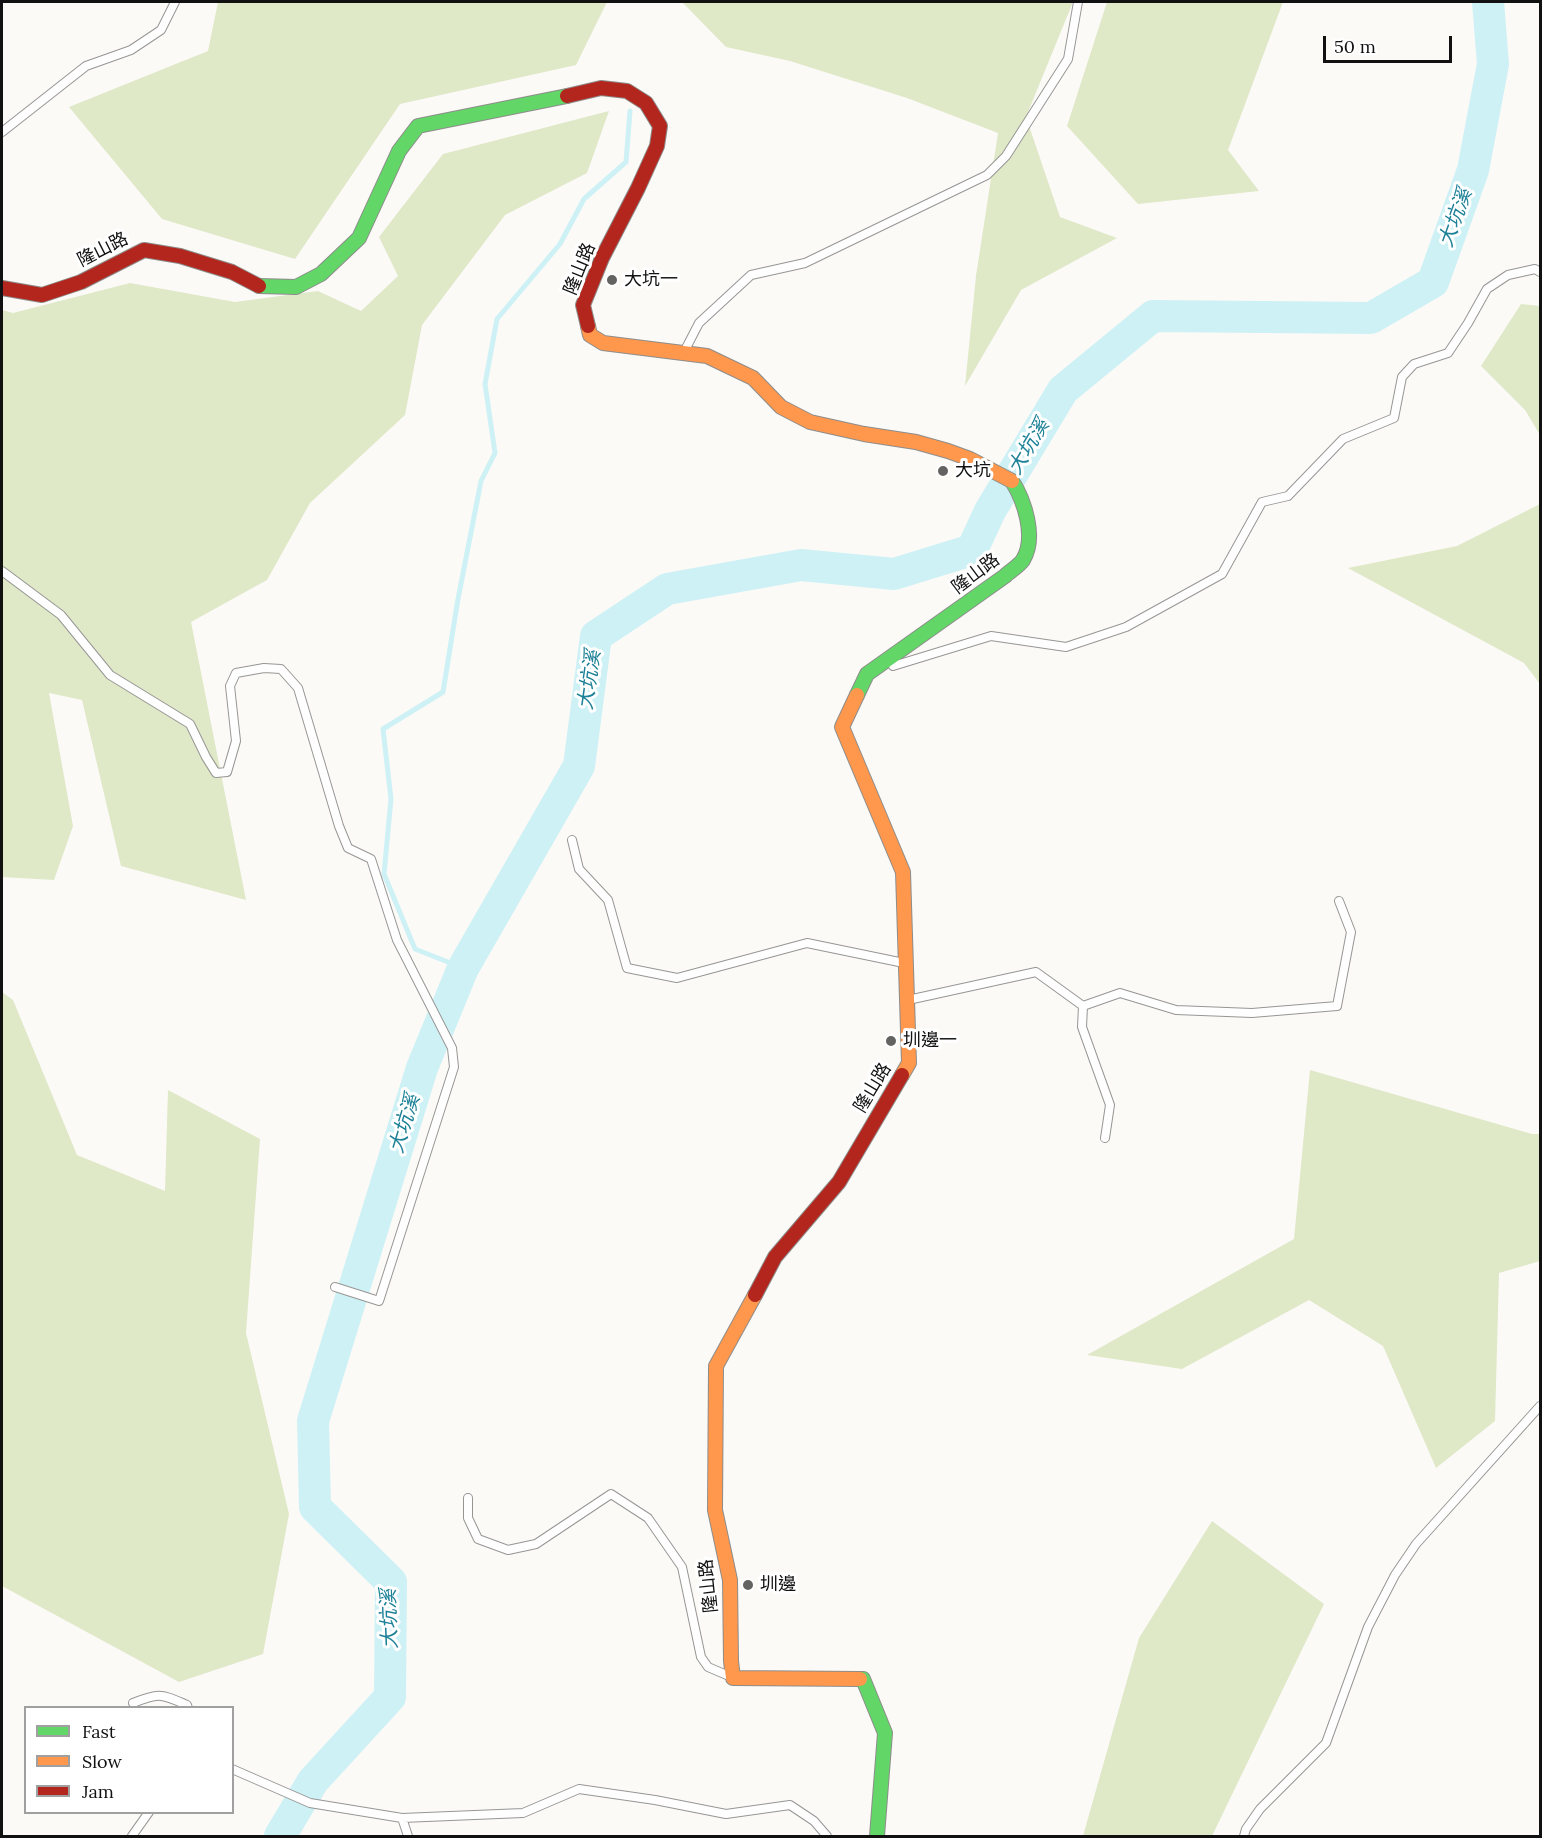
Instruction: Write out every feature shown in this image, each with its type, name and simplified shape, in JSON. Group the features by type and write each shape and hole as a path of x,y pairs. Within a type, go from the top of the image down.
{"street":[{"name":"隆山路","path":"2,288 42,295 81,282 144,250 180,256 232,272 258,286 296,286 321,274 359,238 399,151 418,126 601,88 627,91 646,103 660,126 657,146 602,258 583,305 590,335 603,342 707,356 753,378 781,407 810,422 916,442 970,459 1012,481 1021,496 1027,514 1028,543 1023,560 1005,576 867,674 842,727 903,872 909,1063 838,1182 775,1257 716,1366 715,1510 730,1580 733,1678"},
{"path":"733,1678 863,1679 885,1733 877,1836"}],"lane":[{"path":"2,132 86,66 131,50 161,30 175,2"},
{"path":"683,354 699,323 751,275 806,263 987,175 1006,156 1068,59 1078,2"},
{"path":"867,674 991,636 1066,647 1126,627 1222,574 1262,502 1288,496 1343,439 1394,418 1402,377 1414,364 1448,353 1487,289 1508,275 1534,269 1540,272"},
{"path":"2,571 61,615 110,675 190,724 216,773 227,772 236,741 230,686 236,673 264,668 281,669 298,688 339,826 348,848 371,859 397,940 452,1048 454,1067 379,1301 335,1287"},
{"path":"572,840 579,869 608,900 627,968 677,978 807,943 905,964"},
{"path":"1083,1006 1120,993 1176,1010 1252,1013 1337,1006 1351,932 1339,901"},
{"path":"906,1001 1036,972 1083,1006"},
{"path":"1083,1006 1082,1027 1110,1105 1105,1138"},
{"path":"1244,1836 1246,1829 1260,1809 1326,1743 1368,1627 1395,1575 1416,1544 1540,1406"},
{"path":"468,1498 468,1518 478,1539 508,1550 536,1544 611,1494 648,1518 682,1567 701,1657 708,1667 733,1678"},
{"path":"133,1702 155,1694 188,1706"},
{"path":"234,1770 310,1803 402,1818 523,1813 579,1789 655,1800 726,1814 790,1805 814,1821 826,1836"},
{"path":"132,1836 148,1814"},
{"path":"402,1818 408,1836"}],"green space":[{"path":"218,2 607,2 576,65 400,104 295,259 162,219 69,107 208,51"},
{"path":"684,2 1073,2 1026,117 1060,217 1117,238 1021,290 965,386 976,276 998,133 907,98 790,61 726,47"},
{"path":"1107,2 1283,2 1228,150 1259,191 1138,204 1067,126"},
{"path":"609,111 587,173 505,215 422,325 405,415 310,503 267,580 191,622 246,900 121,866 82,700 49,693 73,826 54,880 2,877 2,310 13,313 130,283 235,302 318,291 361,311 398,276 379,237 443,154"},
{"path":"1521,304 1540,306 1540,435 1525,410 1481,366"},
{"path":"1540,504 1540,684 1524,663 1348,568 1457,546"},
{"path":"2,992 13,1000 77,1155 165,1191 168,1090 260,1139 246,1333 289,1514 263,1654 179,1682 2,1586"},
{"path":"1310,1070 1532,1134 1540,1134 1540,1261 1499,1273 1495,1421 1436,1468 1383,1346 1309,1300 1182,1369 1087,1355 1294,1239"},
{"path":"1212,1521 1324,1604 1212,1836 1083,1836 1139,1638"}],"waterway":[{"name":"大坑溪","path":"280,1836 313,1781 390,1697 391,1582 315,1507 313,1421 422,1068 463,968 579,766 596,636 667,589 801,565 894,574 972,550 990,511 1063,390 1153,316 1371,318 1433,282 1473,170 1493,64 1488,2"},
{"path":"463,968 415,949 384,874 391,799 383,729 443,692 481,481 495,453 485,384 497,319 560,244 584,199 626,162 630,111"}],"traffic: fast":[{"path":"259,286 296,287 321,274 359,238 399,151 418,126 567,96"},
{"path":"857,695 867,674 1005,576 1023,560 1027,551 1029,530 1021,498 1012,481"},
{"path":"860,1679 863,1679 885,1733 877,1836"}],"traffic: slow":[{"path":"588,326 590,335 603,343 707,356 753,378 781,407 810,422 916,442 948,451 970,459 1012,481"},
{"path":"857,695 842,727 903,872 909,1063 902,1075"},
{"path":"755,1295 716,1366 715,1510 730,1580 733,1678 860,1679"}],"traffic: jam":[{"path":"567,96 601,88 627,91 646,103 660,126 657,146 602,258 583,305 588,326"},
{"path":"2,288 42,295 81,282 144,250 180,256 232,272 259,286"},
{"path":"755,1295 775,1257 839,1182 902,1075"}],"place":[{"name":"大坑一","path":"612,280"},
{"name":"大坑","path":"943,471"},
{"name":"圳邊一","path":"891,1041"},
{"name":"圳邊","path":"748,1585"}]}
